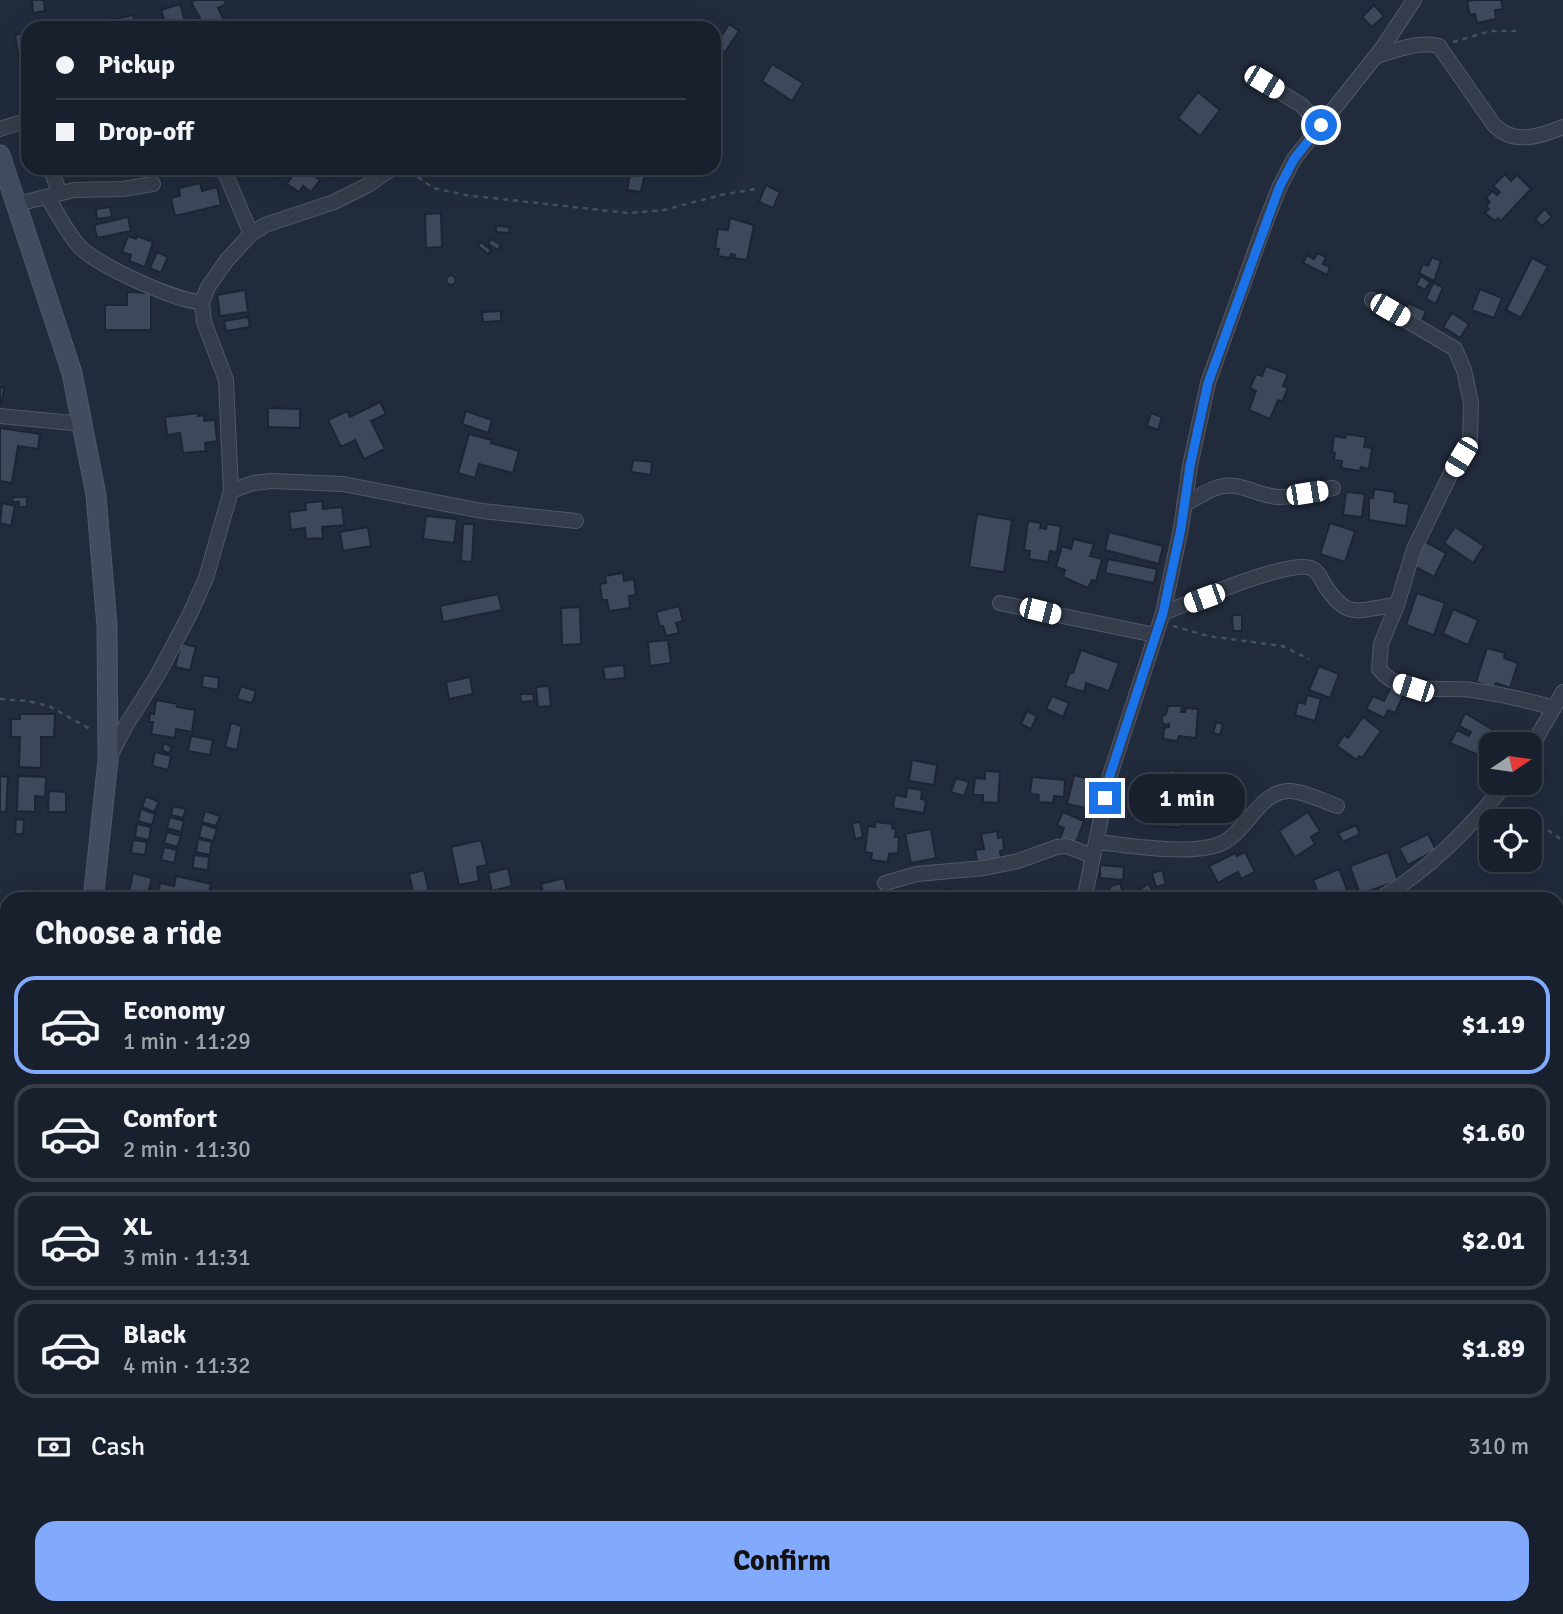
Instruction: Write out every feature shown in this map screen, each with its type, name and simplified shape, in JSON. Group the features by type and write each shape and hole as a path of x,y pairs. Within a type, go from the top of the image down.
{"street":[{"path":"1085,892 1110,775 1159,623 1208,383 1263,229 1294,159 1377,56 1414,0"},
{"path":"1377,56 1430,43 1439,46 1494,125 1504,134 1522,138 1547,134 1563,127"},
{"path":"1264,82 1301,105 1321,125"},
{"path":"0,129 21,125"},
{"path":"0,155 72,373 96,495 107,626 108,760 94,892"},
{"path":"51,175 53,195 80,246 94,259 179,299 202,302"},
{"path":"226,175 251,234"},
{"path":"108,760 125,727 158,676 190,614 206,578 231,491 226,380 204,322 202,302 208,287 227,260 251,234 265,225 334,202 383,175"},
{"path":"17,204 53,195 153,184"},
{"path":"1372,300 1455,349 1464,370 1471,403 1472,431 1470,442 1452,471 1414,549 1397,605 1390,618 1378,659 1378,669 1387,679 1413,688 1471,690 1554,709"},
{"path":"0,416 83,424"},
{"path":"231,491 253,483 272,481 343,484 482,511 576,522"},
{"path":"1184,505 1224,485 1237,486 1259,495 1280,497 1333,488"},
{"path":"1000,603 1159,623 1231,585 1305,566 1317,572 1342,607 1353,611 1397,605"},
{"path":"1540,732 1563,692"},
{"path":"885,883 917,874 984,868 1018,861 1057,847 1197,849 1220,844 1237,834 1268,798 1279,792 1300,793 1337,806"},
{"path":"1391,892 1422,870 1467,829 1497,795"}],"path":[{"path":"1439,46 1491,31 1516,31"},
{"path":"417,175 433,188 465,195 628,213 664,210 755,189"},
{"path":"1159,623 1208,636 1282,646 1309,659"},
{"path":"0,699 49,706 108,739"},
{"path":"1491,802 1505,809"},
{"path":"1542,828 1563,841"}],"building":[{"path":"32,0 44,0 45,11 33,13"},
{"path":"225,0 226,4 218,8 224,21 194,21 200,18 191,2"},
{"path":"1501,0 1503,9 1495,10 1496,19 1477,23 1475,14 1470,15 1467,1"},
{"path":"180,4 185,21 165,21 161,10"},
{"path":"1374,5 1384,16 1372,27 1362,17"},
{"path":"133,15 134,21 110,21"},
{"path":"729,24 739,31 725,52 721,50 721,37"},
{"path":"21,34 21,71 15,35"},
{"path":"772,64 803,83 792,101 762,81"},
{"path":"1198,92 1220,110 1200,136 1178,118"},
{"path":"1505,174 1511,181 1517,175 1531,189 1501,221 1498,218 1495,221 1485,213 1490,202 1486,198 1492,191 1497,195 1500,192 1493,186"},
{"path":"288,175 313,175 320,180 311,192 303,186 299,192 287,184 291,178"},
{"path":"630,175 645,175 641,192 627,190"},
{"path":"200,183 202,191 217,187 221,205 175,216 171,198 180,196 179,188"},
{"path":"766,185 780,192 773,208 759,202"},
{"path":"110,207 112,217 97,219 96,209"},
{"path":"1545,209 1552,217 1542,226 1535,219"},
{"path":"441,213 442,247 426,248 425,214"},
{"path":"128,217 131,231 97,238 94,225"},
{"path":"730,218 754,225 747,260 734,258 735,255 731,254 730,258 718,256 719,249 715,248 718,229 728,230"},
{"path":"496,226 510,227 509,233 496,232"},
{"path":"128,236 136,239 137,236 153,242 145,267 129,261 131,255 122,252"},
{"path":"491,239 501,245 498,250 488,244"},
{"path":"481,242 491,250 488,254 478,246"},
{"path":"157,252 168,257 161,273 150,268"},
{"path":"1317,253 1326,257 1323,264 1330,267 1327,275 1303,263 1307,255 1314,259"},
{"path":"1432,257 1441,261 1434,281 1419,273 1423,264 1428,266"},
{"path":"1532,258 1548,266 1521,318 1506,310"},
{"path":"451,275 456,280 451,285 446,280"},
{"path":"1421,276 1430,282 1425,290 1416,285"},
{"path":"1433,283 1443,287 1436,304 1426,299"},
{"path":"1480,289 1502,298 1494,318 1472,310"},
{"path":"245,290 248,312 220,316 217,295"},
{"path":"127,292 151,293 151,330 105,330 105,305 127,305"},
{"path":"1408,303 1426,311 1422,321 1404,313"},
{"path":"501,311 501,321 483,322 482,312"},
{"path":"1452,313 1469,324 1460,338 1443,327"},
{"path":"248,317 250,327 226,331 224,321"},
{"path":"1266,366 1288,374 1283,386 1288,388 1282,402 1278,400 1270,419 1249,410 1256,391 1250,388 1256,374 1262,376"},
{"path":"0,387 4,388 1,405 0,405"},
{"path":"380,402 386,414 371,421 385,449 364,459 355,440 341,447 328,420 347,411 350,417"},
{"path":"268,408 300,409 300,428 268,427"},
{"path":"466,411 492,420 488,433 462,424"},
{"path":"198,413 198,416 204,415 204,421 215,420 217,441 205,443 206,451 183,453 180,433 167,435 165,417"},
{"path":"1151,413 1162,417 1158,430 1147,426"},
{"path":"0,428 40,434 38,449 18,446 12,483 0,481"},
{"path":"469,434 519,451 513,473 479,464 475,478 458,473"},
{"path":"1346,434 1366,437 1364,447 1372,448 1369,469 1361,467 1360,471 1341,468 1342,461 1334,460 1334,436 1345,438"},
{"path":"633,460 652,462 651,475 631,472"},
{"path":"1374,489 1395,492 1394,502 1409,504 1406,526 1369,520 1369,498 1373,498"},
{"path":"1346,492 1365,494 1362,517 1343,515"},
{"path":"13,497 27,497 27,507 19,507 19,502 12,502"},
{"path":"322,501 323,509 342,507 344,525 322,527 323,538 306,539 305,528 291,530 289,512 306,510 305,503"},
{"path":"2,503 15,506 11,526 0,523"},
{"path":"977,514 1012,520 1004,572 969,567"},
{"path":"426,516 457,519 454,543 423,539"},
{"path":"1028,521 1041,523 1040,528 1046,529 1047,524 1061,526 1057,552 1050,551 1048,562 1029,559 1030,551 1024,550"},
{"path":"1330,523 1355,531 1345,562 1320,554"},
{"path":"463,524 474,524 472,562 461,561"},
{"path":"368,527 371,546 343,551 340,532"},
{"path":"1455,527 1484,546 1473,563 1444,543"},
{"path":"1109,532 1163,546 1159,564 1105,550"},
{"path":"1074,539 1094,544 1090,556 1102,559 1096,581 1092,580 1088,588 1063,577 1065,570 1056,567 1062,546 1071,549"},
{"path":"1424,541 1446,553 1434,577 1412,565"},
{"path":"1108,559 1157,569 1154,583 1105,573"},
{"path":"623,573 624,581 634,579 636,595 629,596 630,608 609,611 607,600 602,600 600,584 606,583 605,576"},
{"path":"1417,593 1445,603 1434,635 1406,625"},
{"path":"498,594 502,610 443,622 440,606"},
{"path":"679,606 683,621 676,623 679,633 666,636 656,612"},
{"path":"580,607 581,644 562,645 561,608"},
{"path":"1453,609 1478,620 1468,645 1443,634"},
{"path":"1232,615 1242,615 1242,631 1233,631"},
{"path":"668,640 671,663 650,666 648,642"},
{"path":"181,643 196,647 190,670 175,667"},
{"path":"1487,648 1505,653 1504,658 1518,663 1510,688 1496,683 1494,688 1476,682"},
{"path":"1081,650 1119,663 1109,691 1086,683 1084,692 1065,686"},
{"path":"624,665 625,678 605,680 603,667"},
{"path":"1319,666 1339,674 1330,698 1309,690"},
{"path":"203,675 219,678 218,690 202,687"},
{"path":"470,677 473,694 449,699 446,682"},
{"path":"241,686 256,691 252,703 237,699"},
{"path":"549,686 551,706 538,707 536,687"},
{"path":"1391,687 1404,694 1395,713 1388,710 1384,718 1366,709 1373,696 1384,701"},
{"path":"520,694 533,694 534,701 521,702"},
{"path":"1307,695 1321,699 1315,721 1295,715 1298,702 1305,704"},
{"path":"1052,696 1069,703 1063,717 1046,709"},
{"path":"156,700 195,710 192,732 176,729 175,738 151,734 153,722 149,722 150,713 154,714"},
{"path":"1168,706 1182,706 1181,712 1185,712 1186,708 1198,709 1196,738 1179,736 1177,741 1163,739 1164,728 1169,727 1169,724 1162,722 1162,716 1166,714"},
{"path":"1027,711 1037,716 1031,729 1021,724"},
{"path":"1465,713 1493,730 1479,732 1479,755 1450,743 1457,730 1469,736 1471,732 1459,726"},
{"path":"20,714 55,714 54,737 41,737 41,768 19,767 20,737 11,737 11,719 20,719"},
{"path":"1363,717 1381,731 1362,758 1359,756 1357,760 1337,746 1344,735 1348,738"},
{"path":"1216,722 1223,724 1220,735 1213,733"},
{"path":"231,723 242,726 237,750 225,747"},
{"path":"191,736 213,740 210,755 188,751"},
{"path":"164,743 172,747 169,753 162,750"},
{"path":"155,752 171,756 168,770 152,766"},
{"path":"912,760 937,765 934,785 909,781"},
{"path":"1169,770 1189,773 1187,788 1167,784"},
{"path":"985,771 1000,772 998,803 983,802 983,795 973,795 975,778 985,779"},
{"path":"1074,775 1097,781 1091,809 1067,804"},
{"path":"0,776 8,777 6,812 0,812"},
{"path":"18,776 46,777 45,797 35,796 35,812 17,811"},
{"path":"1032,777 1065,780 1064,797 1054,796 1053,803 1038,802 1039,795 1030,794"},
{"path":"956,778 969,782 964,796 951,792"},
{"path":"907,788 922,790 921,799 926,800 924,813 893,808 895,795 906,797"},
{"path":"49,791 66,792 66,812 48,812"},
{"path":"1156,795 1183,797 1181,827 1154,826"},
{"path":"146,796 159,802 154,812 142,807"},
{"path":"1193,802 1201,807 1198,814 1189,810"},
{"path":"173,806 186,809 183,818 171,815"},
{"path":"141,809 155,814 152,825 138,821"},
{"path":"205,811 220,816 216,826 202,822"},
{"path":"1063,812 1084,821 1075,845 1060,839 1064,828 1057,825"},
{"path":"1308,812 1320,831 1311,837 1315,844 1295,857 1279,831"},
{"path":"170,817 184,821 181,832 167,828"},
{"path":"16,819 24,820 23,834 15,834"},
{"path":"860,822 863,837 855,839 852,823"},
{"path":"875,822 893,824 892,828 896,829 895,837 899,837 898,853 889,854 888,862 871,860 872,853 865,852 868,826 875,827"},
{"path":"137,824 151,827 149,840 135,837"},
{"path":"202,824 217,829 213,841 199,837"},
{"path":"1356,825 1360,834 1343,842 1338,833"},
{"path":"931,829 936,858 911,863 905,834"},
{"path":"997,831 998,838 1003,837 1004,850 1000,851 1001,859 977,862 975,850 984,849 981,834"},
{"path":"167,832 181,836 177,847 164,843"},
{"path":"1428,834 1436,850 1408,865 1399,848"},
{"path":"198,839 212,842 210,855 196,852"},
{"path":"133,840 147,842 145,855 131,853"},
{"path":"481,840 487,865 477,867 479,881 459,885 451,847"},
{"path":"164,847 177,850 174,863 161,860"},
{"path":"1245,852 1255,872 1241,879 1238,872 1218,883 1209,866 1235,853 1237,856"},
{"path":"1388,852 1398,881 1359,892 1350,866"},
{"path":"194,855 209,857 208,870 193,868"},
{"path":"1100,865 1124,867 1123,880 1100,878"},
{"path":"508,868 512,886 492,891 488,873"},
{"path":"1339,869 1348,892 1318,892 1313,880"},
{"path":"424,870 429,892 413,892 409,874"},
{"path":"1162,870 1166,884 1156,887 1152,873"},
{"path":"133,873 152,878 148,892 129,892"},
{"path":"176,876 211,884 209,892 158,892 160,883 174,886"},
{"path":"564,878 567,892 543,892 541,884"},
{"path":"1120,883 1123,892 1111,892 1109,887"},
{"path":"1148,884 1154,892 1139,892"}],"route":[{"path":"1105,798 1110,775 1163,613 1208,383 1279,188 1294,159 1321,125"}]}
